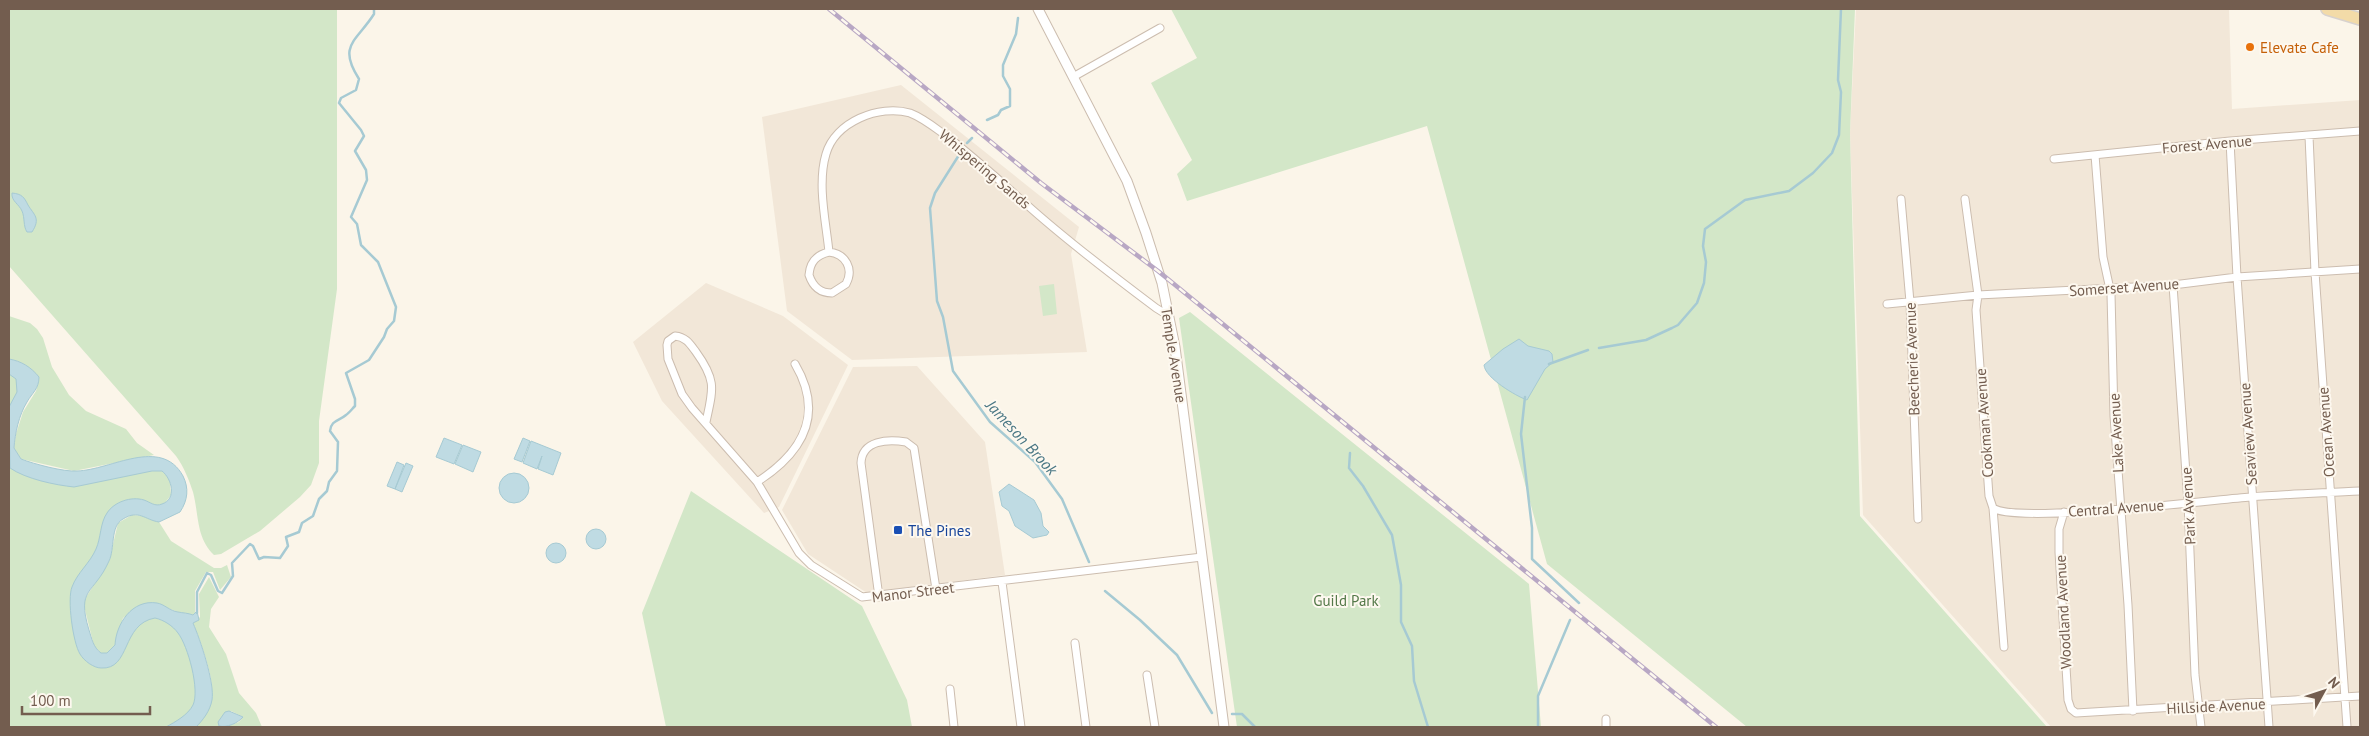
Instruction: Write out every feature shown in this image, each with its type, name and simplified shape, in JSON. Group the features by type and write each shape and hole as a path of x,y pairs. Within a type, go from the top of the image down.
{"main road":[{"path":"2327,9 2360,18"}],"street":[{"name":"Temple Avenue","path":"1038,9 1118,162 1135,201 1162,283 1175,347 1224,727"},
{"path":"1073,77 1160,28"},
{"name":"Whispering Sands","path":"829,252 824,168 829,147 843,130 861,118 887,111 904,112 926,121 978,160 1026,204 1094,260 1169,316"},
{"name":"Forest Avenue","path":"2054,159 2230,141 2360,131"},
{"name":"Ocean Avenue","path":"2309,136 2315,272 2347,727"},
{"name":"Seaview Avenue","path":"2230,141 2237,277 2269,727"},
{"name":"Lake Avenue","path":"2095,155 2103,257 2110,288 2114,416 2133,711"},
{"name":"Beecherie Avenue","path":"1901,199 1910,302 1918,519"},
{"name":"Cookman Avenue","path":"1965,199 1978,295 1976,310 1989,496 1993,508 2004,647"},
{"path":"829,252 840,255 845,259 850,272 846,284 832,293 816,288 809,275 813,262 821,254 829,252"},
{"name":"Somerset Avenue","path":"1887,304 1978,295 2172,284 2237,277 2360,269"},
{"name":"Park Avenue","path":"2172,284 2188,503 2195,675 2201,727"},
{"name":"Manor Street","path":"706,422 712,391 710,374 687,341 675,336 668,341 666,350 674,377 682,394 757,482 794,546 804,559 862,597 879,597 1202,557"},
{"path":"757,482 787,459 800,441 806,425 809,413 808,392 804,379 795,364"},
{"path":"879,597 861,463 865,449 879,442 906,442 914,448 936,589"},
{"name":"Central Avenue","path":"1993,508 2006,513 2064,512 2121,509 2252,497 2360,491"},
{"name":"Woodland Avenue","path":"2064,512 2059,537 2061,610 2068,700 2073,711"},
{"path":"1002,582 1021,727"},
{"path":"1075,643 1086,727"},
{"path":"1147,675 1155,727"},
{"path":"950,689 954,727"},
{"name":"Hillside Avenue","path":"2073,711 2085,714 2360,696"},
{"path":"1606,719 1606,727"}],"shaded area":[{"path":"1856,9 2229,9 2232,109 2360,100 2360,727 2051,727 1863,515 1850,133"},
{"path":"901,85 1079,227 1071,254 1087,352 852,360 787,311 762,117"},
{"path":"706,283 783,316 848,365 779,507 764,513 662,401 633,342"},
{"path":"917,366 985,442 1005,575 867,593 808,554 782,510 853,367"}],"green space":[{"path":"9,9 337,9 337,289 319,421 319,463 311,485 300,497 260,531 221,554 214,555 204,541 199,526 193,492 176,456 9,266"},
{"path":"1171,9 1855,9 1850,133 1860,516 2047,727 1747,727 1547,564 1427,126 1187,201 1177,174 1192,160 1151,83 1197,58"},
{"path":"1054,284 1057,314 1043,316 1039,286"},
{"name":"Guild Park","path":"1190,312 1529,584 1541,727 1237,727 1179,318"},
{"path":"9,316 30,323 37,329 43,338 52,367 69,395 86,411 126,429 137,443 154,455 74,471 21,459 14,448 16,434 23,412 36,391 39,378 26,366 18,361 9,359"},
{"path":"9,371 23,380 9,424"},
{"path":"9,461 47,478 148,466 169,472 171,495 159,511 115,512 75,618 103,662 146,615 173,623 193,657 198,706 177,727 9,727"},
{"path":"691,491 862,606 907,700 912,727 666,727 642,613"},
{"path":"132,515 146,516 159,522 171,541 214,568 221,568 227,565 231,577 220,590 213,572 206,572 195,591 195,613 193,615 178,612 154,603 141,606 123,618 115,645 107,653 101,653 94,646 83,602 109,561 118,523"},
{"path":"209,577 219,597 211,609 209,627 226,654 239,693 256,713 262,727 225,727 239,722 243,717 231,711 218,722 221,727 196,727 207,711 212,697 212,685 208,667 193,623 200,617 199,594"}],"water":[{"path":"12,193 22,196 34,214 36,223 32,232 27,232 22,211 13,198"},
{"path":"1519,339 1528,346 1549,351 1552,354 1553,362 1545,369 1527,400 1495,381 1484,365 1503,349"},
{"path":"9,359 26,365 39,377 37,388 27,402 16,430 14,448 21,459 49,467 77,471 134,458 162,458 174,464 183,476 187,494 180,512 159,522 133,515 119,522 114,532 109,561 88,592 85,606 92,640 101,653 107,653 115,645 118,629 122,621 133,609 140,605 157,603 175,611 193,615 197,611 199,620 193,623 206,661 211,683 212,700 210,708 196,727 166,727 188,712 195,698 192,668 186,648 176,630 162,620 155,618 144,622 136,629 117,662 111,667 101,668 89,664 80,654 75,641 72,621 70,601 72,587 96,549 107,513 118,503 128,499 144,500 157,505 162,504 170,498 171,489 168,479 162,471 152,471 74,487 41,481 10,468 9,407 17,392 16,379 9,374"},
{"path":"444,438 462,445 454,464 436,457"},
{"path":"523,438 530,441 522,462 514,459"},
{"path":"531,441 561,453 553,475 538,469 542,456 537,469 523,463"},
{"path":"463,445 481,452 473,472 455,464"},
{"path":"397,462 404,465 395,489 387,486"},
{"path":"406,463 413,466 402,492 395,489"},
{"path":"514,473 524,478 529,488 524,498 514,503 504,498 499,488 504,478"},
{"path":"1009,484 1034,500 1041,513 1043,526 1049,532 1047,535 1033,538 1015,526 1009,511 1002,506 999,492"},
{"path":"596,529 603,532 606,539 603,546 596,549 589,546 586,539 589,532"},
{"path":"552,543 560,543 566,549 566,557 560,563 552,563 546,557 546,549"},
{"path":"229,711 243,717 232,724 219,726 218,722 225,712"}],"waterway":[{"path":"197,613 197,592 207,573 211,575 218,591 222,593 233,576 232,563 250,544 253,546 259,559 264,557 280,558 288,546 286,537 299,532 302,523 313,516 319,499 327,491 329,482 337,471 338,442 330,431 331,427 355,406 355,399 346,373 369,360 387,329 394,321 396,307 378,262 361,245 357,224 351,217 367,180 366,170 355,151 364,136 339,103 341,98 356,90 359,79 353,68 350,51 356,37 374,14 374,9"},
{"path":"1599,348 1646,340 1678,325 1697,303 1704,283 1706,262 1703,246 1705,229 1745,200 1789,191 1813,173 1832,153 1839,135 1841,92 1838,80 1841,9"},
{"name":"Jameson Brook","path":"987,120 1010,106 1010,89 1003,76 1003,65 1016,34 1018,18"},
{"name":"Jameson Brook","path":"967,143 972,138"},
{"name":"Jameson Brook","path":"959,155 935,193 930,208 937,301 943,317 953,371 990,422 1035,462 1062,499 1089,562"},
{"path":"1549,364 1588,350"},
{"path":"1525,397 1521,434 1532,528 1532,559 1579,603"},
{"path":"1350,453 1349,468 1363,486 1392,535 1401,585 1401,622 1412,646 1414,681 1428,727"},
{"path":"1105,591 1140,620 1177,655 1212,713"},
{"path":"1538,727 1538,696 1570,620"},
{"path":"1232,714 1242,714 1255,727"}],"railway":[{"path":"829,9 1041,183 1158,271 1716,727"}],"place":[{"name":"Elevate Cafe","path":"2250,47"},
{"name":"The Pines","path":"898,530"}]}
